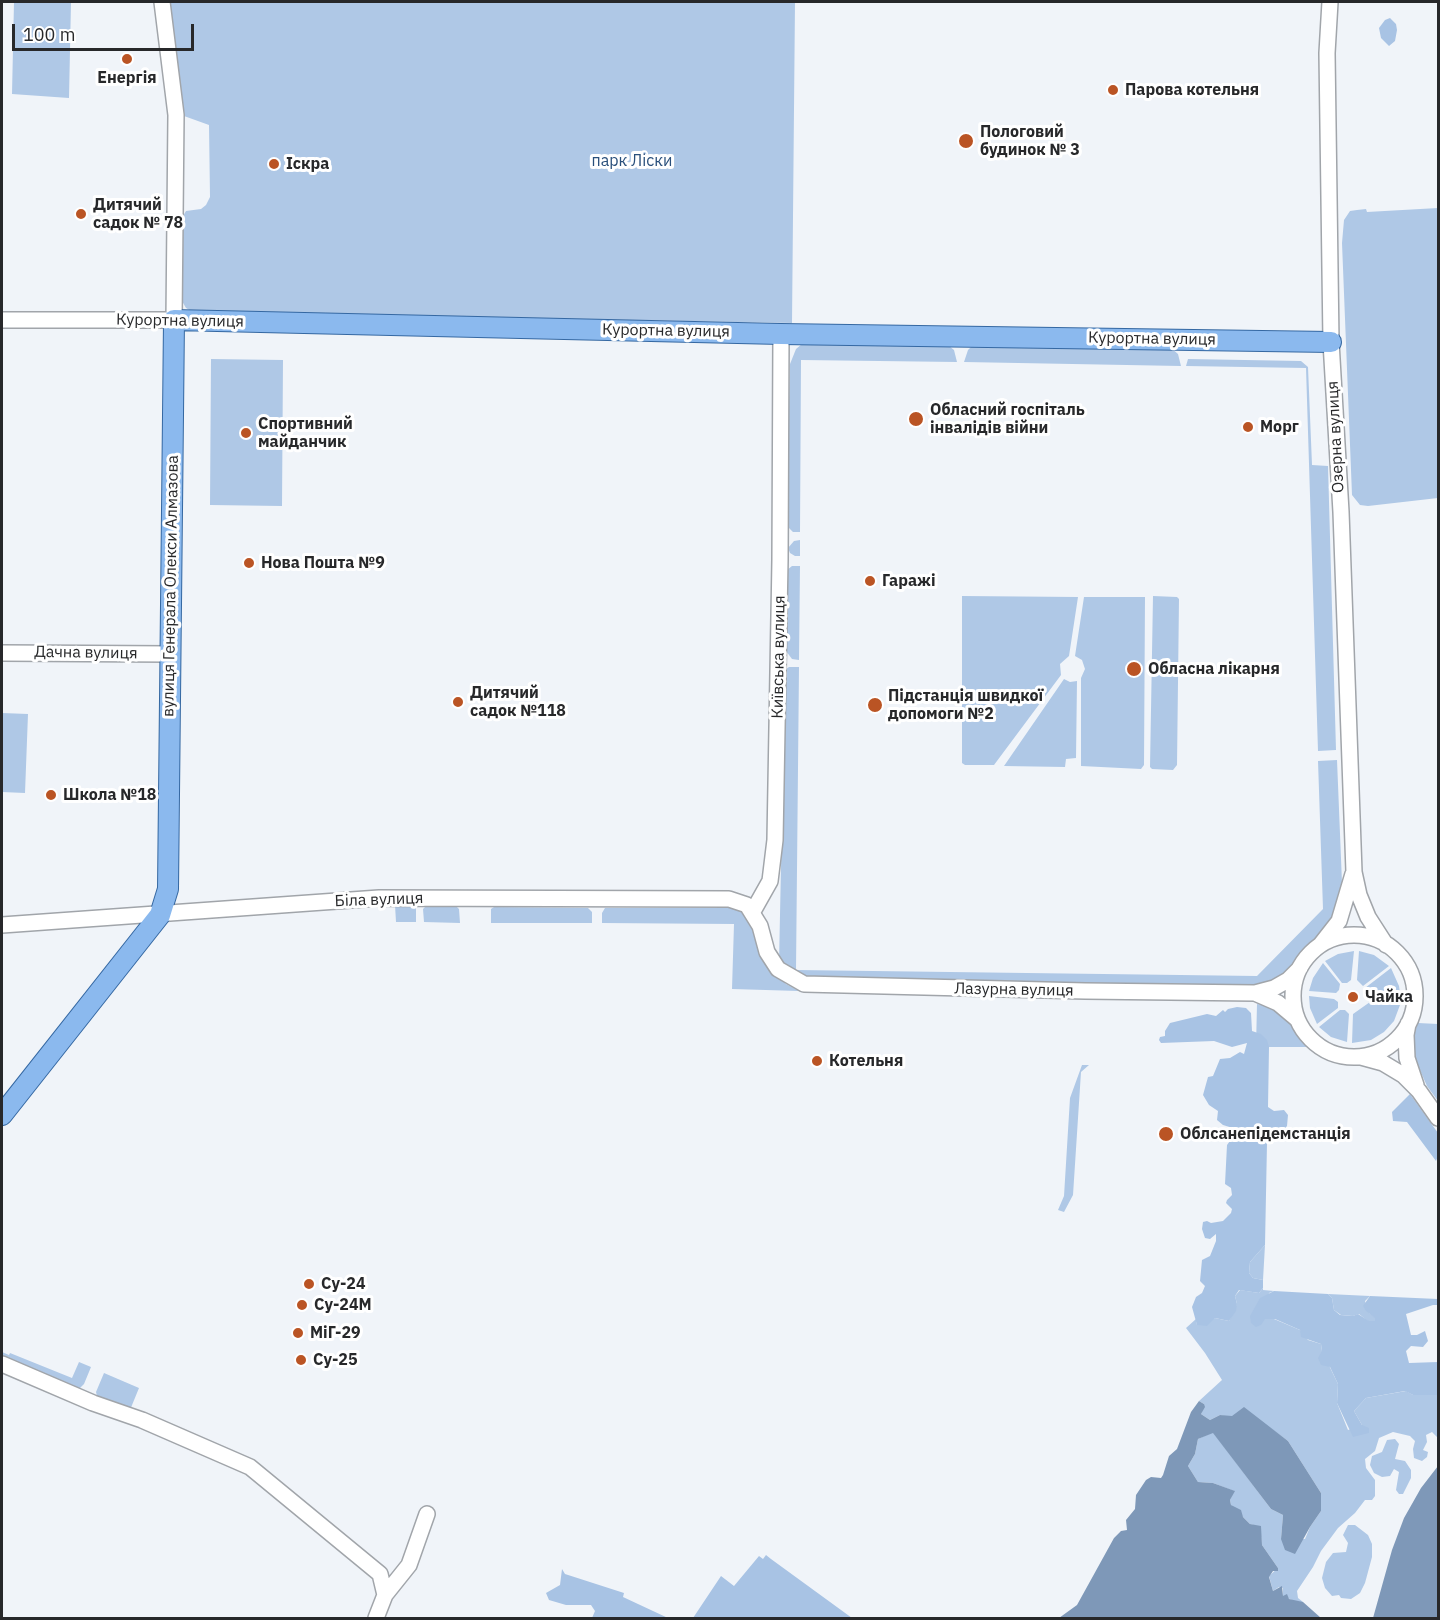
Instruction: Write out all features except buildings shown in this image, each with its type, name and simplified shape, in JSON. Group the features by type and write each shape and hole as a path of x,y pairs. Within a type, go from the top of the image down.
{"main road":[{"name":"Курортна вулиця","path":"174,320 781,334 1331,342"},
{"name":"вулиця Генерала Олекси Алмазова","path":"2,1115 160,915 168,889 174,320"}],"street":[{"name":"вулиця Генерала Олекси Алмазова","path":"162,2 176,115 174,320"},
{"name":"Озерна вулиця","path":"1330,2 1327,52 1331,342 1341,512 1354,872 1359,895 1368,917 1386,945"},
{"name":"Курортна вулиця","path":"2,320 174,320"},
{"name":"Київська вулиця","path":"752,913 770,881 775,840 781,334"},
{"name":"Дачна вулиця","path":"2,652 170,654"},
{"name":"Озерна вулиця","path":"1319,946 1339,921 1354,872"},
{"name":"Біла вулиця","path":"2,925 379,898 729,898 747,905 752,913"},
{"name":"Лазурна вулиця","path":"752,913 760,926 767,952 778,969 804,984 1255,993 1274,988 1288,980 1300,968"},
{"path":"1419,1091 1407,1058 1406,1035 1414,1003 1413,983 1402,958 1386,945 1367,937 1347,936 1319,946 1300,968 1293,993 1297,1019 1309,1037 1326,1050 1347,1057 1361,1057 1383,1063 1397,1070 1419,1091 1438,1118"},
{"name":"Лазурна вулиця","path":"1255,993 1286,1007 1297,1019"},
{"path":"1361,1057 1384,1049 1402,1034 1408,1024"},
{"path":"2,1364 93,1404 142,1420 250,1467 380,1574 385,1595"},
{"path":"376,1618 385,1595 409,1565 427,1514"}],"green space":[{"path":"14,2 71,2 69,98 12,94"},
{"name":"парк Ліски","path":"169,2 795,2 792,323 193,312 186,308 182,301 183,216 186,211 201,209 210,197 209,125 184,116"},
{"path":"1438,208 1438,498 1360,505 1352,495 1342,243 1344,220 1350,211 1357,210 1366,209 1367,212"},
{"path":"802,344 949,346 954,350 957,362 801,360 800,532 793,532 787,526 786,521 790,364 796,349"},
{"path":"972,346 1171,348 1178,354 1181,366 964,362"},
{"name":"Спортивний майданчик","path":"211,359 283,360 282,506 210,505"},
{"path":"1188,359 1301,361 1308,367 1312,465 1328,466 1336,750 1318,751 1306,368 1186,366"},
{"path":"800,540 800,556 795,556 788,548 794,541"},
{"path":"792,566 800,566 799,660 792,659 786,651 787,570"},
{"path":"962,596 1078,597 1069,656 1060,664 1061,675 994,765 965,765 962,763"},
{"path":"1153,596 1179,599 1177,765 1173,770 1150,767"},
{"path":"1084,597 1145,597 1144,765 1141,769 1081,766 1081,678 1085,669 1082,660 1075,656"},
{"path":"789,667 799,667 796,970 1257,976 1323,909 1318,761 1337,760 1342,883 1340,902 1334,918 1282,977 1273,983 1256,987 802,980 779,963 785,673"},
{"path":"1064,679 1070,682 1077,681 1076,758 1066,759 1065,767 1004,766"},
{"path":"2,713 28,714 25,793 2,792"},
{"path":"395,905 416,907 416,922 396,922"},
{"path":"426,906 456,906 459,909 460,923 424,922 423,909"},
{"path":"494,907 588,908 592,912 592,923 491,923 491,909"},
{"path":"605,908 732,908 742,912 750,917 772,971 786,984 799,991 732,989 734,924 602,923 602,913"},
{"path":"1354,951 1351,980 1342,983 1325,961 1338,954"},
{"path":"1359,951 1374,955 1389,966 1363,986 1357,980"},
{"path":"1323,963 1340,984 1336,993 1309,991 1313,978"},
{"path":"1391,968 1399,986 1401,1000 1372,997 1365,988"},
{"path":"1309,996 1334,999 1338,1002 1338,1008 1317,1024 1310,1008"},
{"path":"1370,1002 1400,1005 1394,1021 1384,1032 1371,1040 1352,1043 1353,1014"},
{"path":"1257,1004 1276,1007 1289,1018 1304,1039 1314,1047 1256,1047"},
{"path":"1340,1010 1345,1010 1349,1014 1347,1042 1331,1037 1319,1027"},
{"path":"1418,1023 1438,1024 1438,1101 1427,1086 1414,1057 1413,1036"},
{"path":"1082,1065 1089,1065 1081,1072 1073,1195 1064,1212 1058,1210 1064,1196 1070,1098"},
{"path":"1265,1245 1263,1280 1253,1278 1249,1273 1250,1262"},
{"path":"1263,1288 1263,1290 1274,1291 1269,1293 1265,1319 1274,1319 1300,1330 1308,1340 1321,1344 1322,1351 1338,1384 1337,1403 1348,1430 1362,1425 1354,1411 1366,1398 1406,1391 1413,1395 1438,1395 1438,1438 1432,1432 1426,1435 1427,1442 1423,1450 1428,1452 1427,1457 1422,1461 1414,1458 1415,1441 1410,1436 1393,1432 1379,1438 1375,1451 1365,1459 1366,1468 1375,1480 1375,1496 1372,1500 1365,1500 1355,1513 1338,1528 1321,1551 1297,1591 1298,1598 1303,1602 1296,1602 1283,1596 1283,1588 1279,1587 1273,1591 1269,1576 1278,1568 1262,1545 1260,1527 1250,1524 1231,1505 1230,1500 1234,1491 1213,1483 1198,1482 1188,1466 1195,1454 1198,1439 1213,1432 1271,1509 1283,1515 1281,1539 1305,1539 1321,1511 1321,1493 1288,1441 1269,1427 1220,1415 1210,1420 1201,1414 1204,1404 1199,1401 1222,1380 1186,1328 1196,1319 1197,1325 1215,1318 1229,1321 1237,1304 1235,1296 1240,1290 1259,1293"},
{"path":"1328,1294 1370,1296 1365,1301 1375,1321 1369,1322 1359,1314 1341,1315 1334,1310 1332,1298"},
{"path":"2,1352 9,1355 10,1353 72,1378 79,1362 91,1367 84,1384 80,1388 73,1387 2,1358"},
{"path":"104,1373 139,1388 130,1410 97,1396 96,1392"},
{"path":"1395,1439 1399,1444 1395,1459 1405,1461 1411,1470 1411,1478 1403,1494 1399,1494 1396,1490 1399,1472 1394,1469 1390,1476 1382,1477 1374,1473 1370,1465 1372,1456 1382,1452 1387,1440"},
{"path":"1348,1525 1355,1525 1368,1535 1372,1544 1372,1557 1365,1583 1360,1593 1351,1599 1341,1598 1339,1595 1332,1596 1325,1588 1322,1578 1326,1562 1333,1553 1346,1552 1348,1543 1343,1535"}],"shaded area":[{"path":"1390,18 1396,24 1397,30 1395,41 1389,46 1381,38 1379,28 1385,20"},
{"path":"1237,1007 1246,1008 1251,1013 1252,1031 1261,1034 1267,1040 1269,1047 1268,1107 1274,1111 1284,1110 1288,1115 1287,1126 1279,1136 1267,1143 1265,1245 1250,1262 1249,1273 1253,1278 1263,1280 1263,1288 1259,1293 1239,1290 1235,1296 1236,1311 1229,1321 1215,1318 1207,1326 1197,1325 1192,1307 1196,1297 1202,1293 1205,1286 1200,1281 1202,1260 1210,1256 1216,1241 1216,1234 1210,1239 1205,1238 1202,1229 1203,1222 1223,1221 1231,1213 1232,1209 1226,1203 1232,1195 1231,1188 1225,1184 1227,1145 1236,1129 1223,1125 1217,1120 1218,1111 1209,1105 1203,1095 1208,1077 1213,1076 1220,1059 1230,1058 1240,1052 1244,1054 1247,1043 1232,1047 1214,1041 1161,1043 1159,1040 1160,1037 1165,1036 1170,1023 1207,1014 1216,1016 1223,1010 1225,1012"},
{"path":"1410,1094 1438,1133 1436,1161 1407,1122 1393,1121 1392,1112"},
{"path":"1274,1291 1328,1294 1332,1298 1334,1310 1340,1315 1358,1314 1369,1321 1375,1321 1375,1318 1363,1306 1370,1296 1438,1299 1438,1305 1406,1314 1411,1335 1425,1331 1428,1341 1423,1347 1411,1346 1406,1351 1409,1363 1438,1362 1438,1395 1413,1395 1405,1391 1366,1398 1354,1411 1362,1425 1369,1428 1369,1433 1353,1437 1337,1403 1338,1384 1330,1367 1321,1365 1318,1358 1322,1351 1321,1344 1301,1337 1300,1330 1275,1319 1265,1319 1261,1325 1256,1327 1251,1323 1250,1316 1260,1298"},
{"path":"1199,1401 1205,1407 1201,1414 1210,1420 1220,1415 1232,1416 1244,1407 1288,1441 1321,1493 1321,1511 1295,1554 1285,1550 1281,1539 1283,1515 1271,1509 1213,1433 1198,1439 1195,1454 1188,1466 1198,1482 1213,1483 1235,1491 1230,1500 1231,1505 1241,1510 1243,1517 1250,1524 1261,1526 1262,1545 1278,1568 1278,1571 1273,1571 1269,1577 1273,1591 1282,1586 1283,1596 1287,1594 1289,1599 1303,1602 1321,1618 1059,1618 1077,1605 1114,1538 1121,1531 1127,1530 1126,1520 1135,1509 1136,1495 1146,1480 1151,1477 1161,1478 1163,1475 1169,1456 1177,1449 1191,1412"},
{"path":"1438,1466 1438,1618 1373,1618 1392,1550 1404,1518 1421,1488"},
{"path":"766,1555 852,1618 693,1618 721,1576 734,1586 759,1556 763,1559"},
{"path":"562,1569 565,1574 624,1593 623,1597 668,1618 592,1618 595,1611 591,1605 566,1605 549,1600 546,1593 560,1585"}],"place":[{"name":"Енергія","path":"127,59"},
{"name":"Парова котельня","path":"1113,90"},
{"name":"Пологовий будинок № 3","path":"966,141"},
{"name":"Іскра","path":"274,164"},
{"name":"Дитячий садок № 78","path":"81,214"},
{"name":"Обласний госпіталь інвалідів війни","path":"916,419"},
{"name":"Морг","path":"1248,427"},
{"name":"Спортивний майданчик","path":"246,433"},
{"name":"Нова Пошта №9","path":"249,563"},
{"name":"Гаражі","path":"870,581"},
{"name":"Обласна лікарня","path":"1134,669"},
{"name":"Дитячий садок №118","path":"458,702"},
{"name":"Підстанція швидкої допомоги №2","path":"875,705"},
{"name":"Школа №18","path":"51,795"},
{"name":"Чайка","path":"1353,997"},
{"name":"Котельня","path":"817,1061"},
{"name":"Облсанепідемстанція","path":"1166,1134"},
{"name":"Су-24","path":"309,1284"},
{"name":"Су-24М","path":"302,1305"},
{"name":"МіГ-29","path":"298,1333"},
{"name":"Су-25","path":"301,1360"}]}
